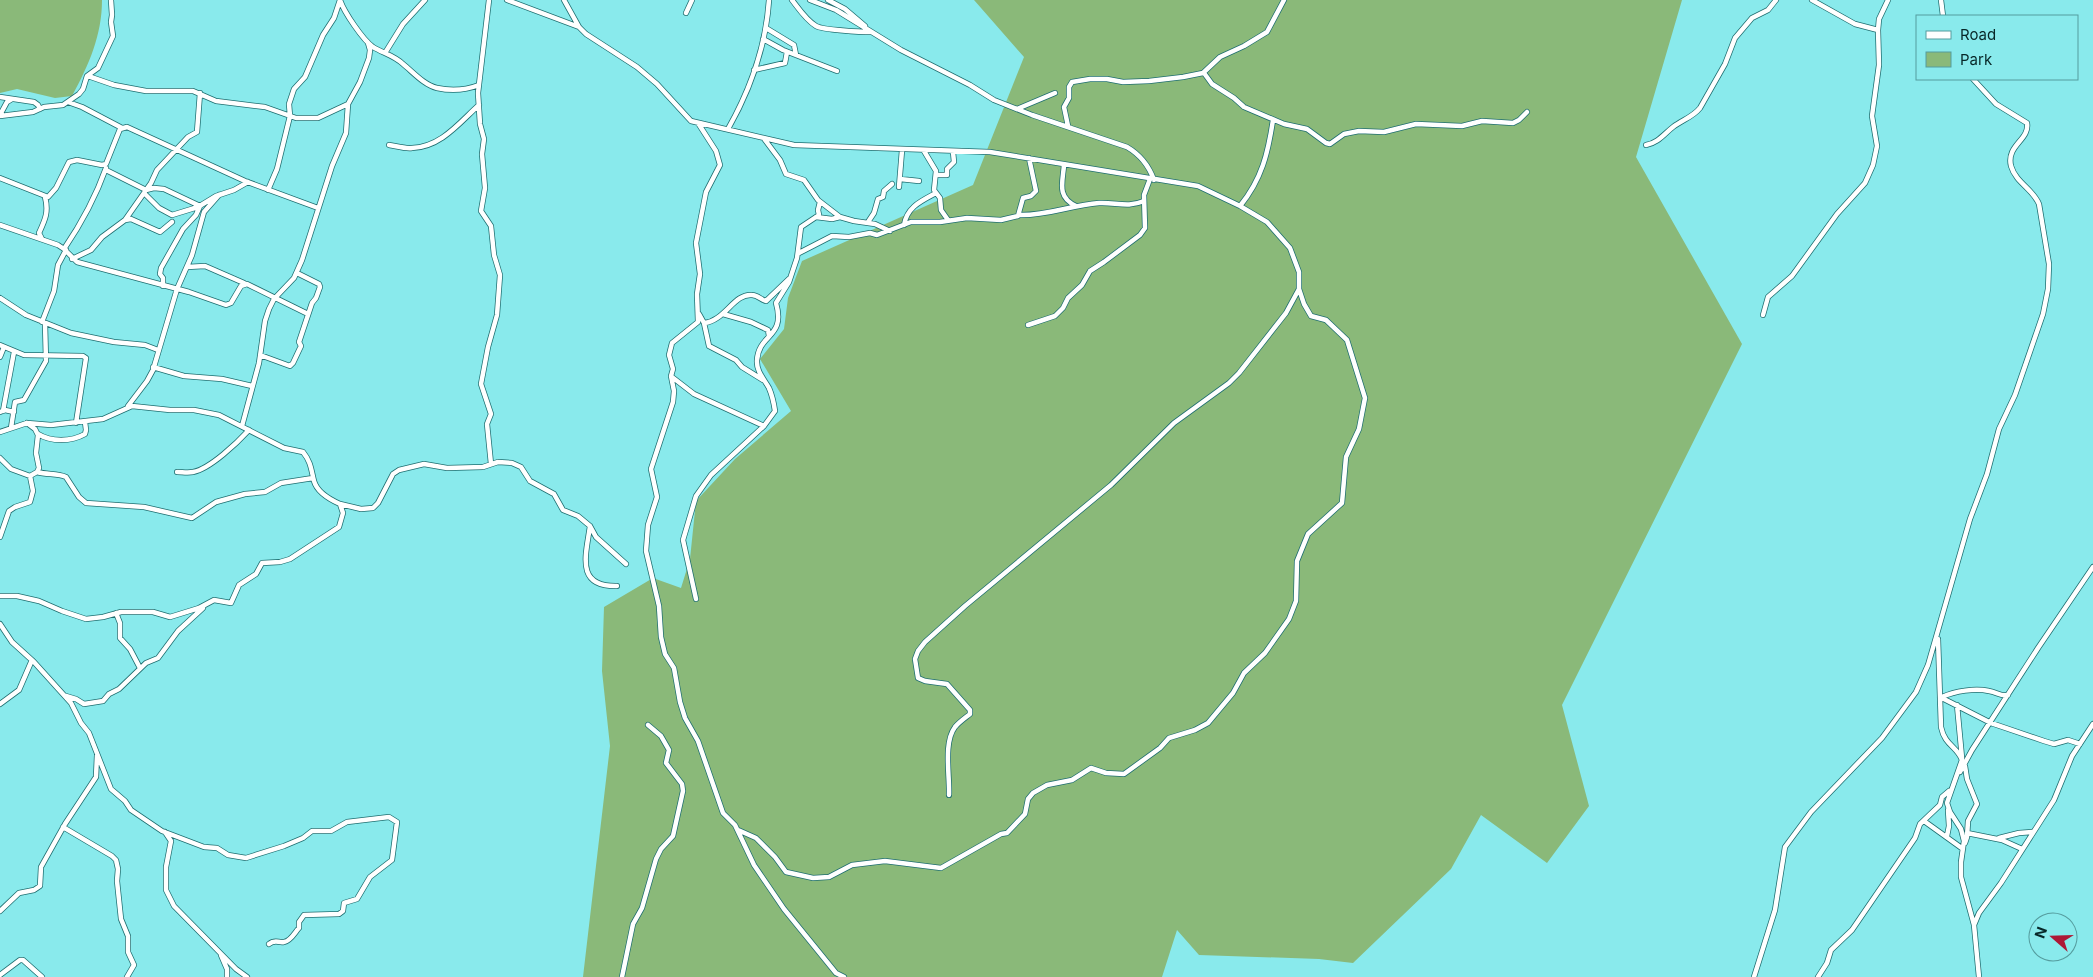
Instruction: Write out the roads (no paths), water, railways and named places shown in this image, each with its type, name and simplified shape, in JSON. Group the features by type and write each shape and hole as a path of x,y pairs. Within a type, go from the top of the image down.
{"street":[{"path":"0,116 63,105 83,89 88,76 98,68 113,36 110,22 112,15 110,0"},
{"path":"242,426 260,355 265,321 276,296 290,283 297,273 334,160 346,132 348,104 360,82 369,58 370,50 368,43 340,0"},
{"path":"268,190 277,169 290,116 289,104 294,90 305,77 323,36 334,18 340,0"},
{"path":"386,53 403,24 425,0"},
{"path":"489,0 479,86 479,106 484,139 482,154 485,188 481,211 490,226 494,255 500,275 498,315 488,347 481,384 491,414 487,424 491,464"},
{"path":"507,0 579,27"},
{"path":"564,0 579,27 590,38 637,68 657,84 685,116 698,123 728,128 766,140 794,145 990,152 1198,186 1240,206 1267,222 1290,248 1299,272 1299,289 1304,304 1311,316 1326,320 1349,342 1365,398 1360,425 1346,457 1343,498 1340,505 1309,531 1298,557 1296,601 1289,619 1266,653 1244,673 1233,693 1210,721 1195,730 1169,738 1160,748 1124,774 1106,773 1091,768 1072,780 1039,788 1030,795 1026,814 1008,833 1001,834 941,868 885,861 852,865 829,878 801,876 786,872 775,857 756,838 738,830"},
{"path":"686,13 692,0"},
{"path":"728,128 754,70 766,28 769,0"},
{"path":"792,0 808,18 820,27 874,33"},
{"path":"810,0 836,10 901,50 970,85 994,100 1134,151 1145,163 1152,179"},
{"path":"828,0 845,9 874,33"},
{"path":"1068,126 1064,107 1069,98 1069,86 1075,81 1107,79 1123,82 1143,81 1183,78 1204,73 1220,57 1244,46 1267,32 1284,0"},
{"path":"1646,144 1657,141 1672,128 1695,114 1722,70 1735,38 1752,18 1768,10 1776,0"},
{"path":"1812,0 1855,24 1878,30"},
{"path":"1763,315 1768,298 1792,276 1837,214 1865,183 1873,166 1877,146 1872,116 1879,65 1878,30 1879,19 1888,0"},
{"path":"1941,0 1943,15"},
{"path":"766,28 793,44 796,55"},
{"path":"763,39 788,52 837,71"},
{"path":"368,43 399,60 414,74 436,88 458,90 479,86"},
{"path":"754,70 785,62 788,52"},
{"path":"1204,73 1212,84 1229,94 1244,107 1288,126 1307,129 1322,142 1330,144 1340,136 1359,131 1384,132 1416,124 1462,126 1482,121 1513,123 1527,112"},
{"path":"88,76 114,85 146,91 175,90 200,93 216,100 265,107 290,116 315,118 348,104"},
{"path":"1754,977 1775,910 1785,847 1811,812 1868,753 1900,715 1919,686 1939,631 1970,519 1987,474 1998,429 2015,395 2040,325 2049,278 2049,264 2040,204 2036,196 2017,178 2011,166 2012,151 2026,132 2027,123 1996,104 1974,80"},
{"path":"72,259 91,250 102,236 124,220 145,191 156,171 176,148 198,129 200,93"},
{"path":"1017,109 1055,93"},
{"path":"0,97 36,103 40,109"},
{"path":"0,116 7,102 12,99"},
{"path":"68,102 82,107 122,128 133,129 248,182 318,208"},
{"path":"389,145 412,148 439,140 449,134 479,106"},
{"path":"1240,206 1256,186 1268,148 1274,120"},
{"path":"698,123 716,151 720,165 706,192 696,243 700,274 697,294 698,322 672,343 669,355 673,369 673,406 651,469 657,497 648,525 646,558 659,606 663,647 675,672 680,702 686,720 698,741 722,811 738,830 754,865 784,908 834,970 844,977"},
{"path":"0,178 45,197 52,194 69,162 77,160 104,165 122,128"},
{"path":"766,140 780,160 786,174 805,181 820,202 840,217"},
{"path":"899,187 899,167 902,150"},
{"path":"924,151 935,169 934,190 940,198 941,210 948,220"},
{"path":"936,175 947,175 947,169 954,162 953,152"},
{"path":"12,428 15,402 24,400 44,367 46,356 43,322 54,291 58,266 91,204 94,193 106,170 109,155"},
{"path":"1018,215 1023,198 1031,196 1036,191 1029,158"},
{"path":"1064,165 1062,191 1069,202 1076,206"},
{"path":"106,170 145,191 159,208 172,214 200,206 248,182"},
{"path":"900,179 919,181"},
{"path":"1028,325 1056,316 1068,298 1082,285 1090,271 1137,239 1145,228 1144,195 1152,179"},
{"path":"868,222 874,213 878,199 883,197 884,191 892,184"},
{"path":"145,191 154,188 164,189 200,206"},
{"path":"904,225 906,215 911,208 936,193"},
{"path":"0,432 27,423 51,425 107,418 127,407 147,381 204,212 219,195"},
{"path":"43,240 39,233 46,218 47,206 45,197"},
{"path":"799,253 832,236 849,237 868,233 877,235 908,223 965,218 1001,220 1018,215 1050,214 1076,206 1100,203 1130,205 1144,201"},
{"path":"696,599 683,540 696,496 711,475 764,426 775,410 769,388 764,381 757,362 760,348 775,331 778,324 776,302 791,276 799,253 801,227 819,215 820,202"},
{"path":"164,286 163,278 160,274 161,268 183,229 196,214 200,206"},
{"path":"816,217 832,219 840,217 868,222 880,225 890,231"},
{"path":"124,220 131,219 160,232 172,222"},
{"path":"0,225 65,250 77,262 228,305 244,283"},
{"path":"187,267 205,266 276,296 283,302 308,314"},
{"path":"260,355 292,365 301,346 299,342 320,286 297,273"},
{"path":"704,323 714,321 743,295 754,295 766,301 791,276"},
{"path":"949,795 948,768 952,733 955,726 970,714 970,710 947,684 918,678 915,659 918,651 952,617 1111,484 1168,428 1239,374 1286,313 1299,289"},
{"path":"1,300 24,314 80,335 114,342 141,344 158,350"},
{"path":"699,313 704,323 709,346 738,360 741,366 764,381"},
{"path":"723,314 751,322 768,330 770,336"},
{"path":"0,357 2,346 24,355 83,356 86,358 76,423"},
{"path":"14,352 2,411 14,412"},
{"path":"153,367 184,376 222,379 252,386"},
{"path":"672,377 694,394 764,426"},
{"path":"127,407 203,412 222,416 284,448 302,451 311,464 313,478 319,489 328,498 339,504 361,509 373,508 394,473 412,466 424,464 439,468 483,467 498,462 521,467 530,481 554,494 563,510 578,516 590,526 601,542 626,564"},
{"path":"38,434 55,440 71,439 85,434 85,422"},
{"path":"27,423 38,434 36,453 39,466 37,472 30,476"},
{"path":"177,472 192,473 207,466 231,449 250,430"},
{"path":"0,458 12,469 30,476"},
{"path":"37,472 66,477 79,497 86,503 144,507 192,518 216,502 244,494 265,492 281,483 313,478"},
{"path":"0,537 9,511 30,502 33,491 30,476"},
{"path":"0,596 17,596 39,600 62,611 86,619 116,613 151,612 170,617 216,600 232,603 239,585 256,574 262,563 280,562 290,559 337,528 341,523 343,513 339,504"},
{"path":"590,526 584,564 586,572 600,584 617,586"},
{"path":"1947,836 1949,826 1947,799 1963,762 1991,723 2093,567"},
{"path":"66,696 84,704 100,702 109,694 120,689 140,668 158,658 178,631 205,605"},
{"path":"116,613 120,623 120,638 130,649 140,668"},
{"path":"0,624 12,642 66,696 89,733 111,789 125,801 131,810 164,831 204,847 217,848 228,855 246,858 304,838 312,831 331,831 347,822 389,817 396,821 398,824 392,860 370,877 357,899 344,903 342,912 339,914 304,915 299,922 300,928 288,940 283,942 275,940 268,944"},
{"path":"1939,631 1943,737 1963,762"},
{"path":"0,704 19,690 32,660"},
{"path":"1941,697 1952,692 1986,690 2003,696 2009,694"},
{"path":"1941,697 1991,723 2049,743 2068,740 2080,744"},
{"path":"1956,705 1963,762 1967,779 1977,804 1968,821 1968,833 1963,848"},
{"path":"622,977 633,924 642,908 656,859 661,849 673,836 683,791 682,784 666,763 669,751 661,736 648,724"},
{"path":"1974,925 1984,904 2001,883 2054,800 2080,744 2093,724"},
{"path":"0,911 19,894 34,890 40,886 39,870 63,827 96,777 97,753"},
{"path":"1818,977 1827,963 1830,951 1852,930 1915,838 1919,826 1940,805 1942,797 1950,790"},
{"path":"1948,808 1962,832 1961,868 1963,886 1974,925 1979,977"},
{"path":"1924,820 1963,848"},
{"path":"63,827 112,856 117,862 118,902 121,919 128,936 128,952 134,965 127,977"},
{"path":"164,831 171,841 166,867 166,891 174,907 247,977"},
{"path":"1993,838 2032,832"},
{"path":"1968,833 1993,838 2022,849"},
{"path":"221,954 227,969 227,977"},
{"path":"0,975 20,960 23,960 42,977"}]}
